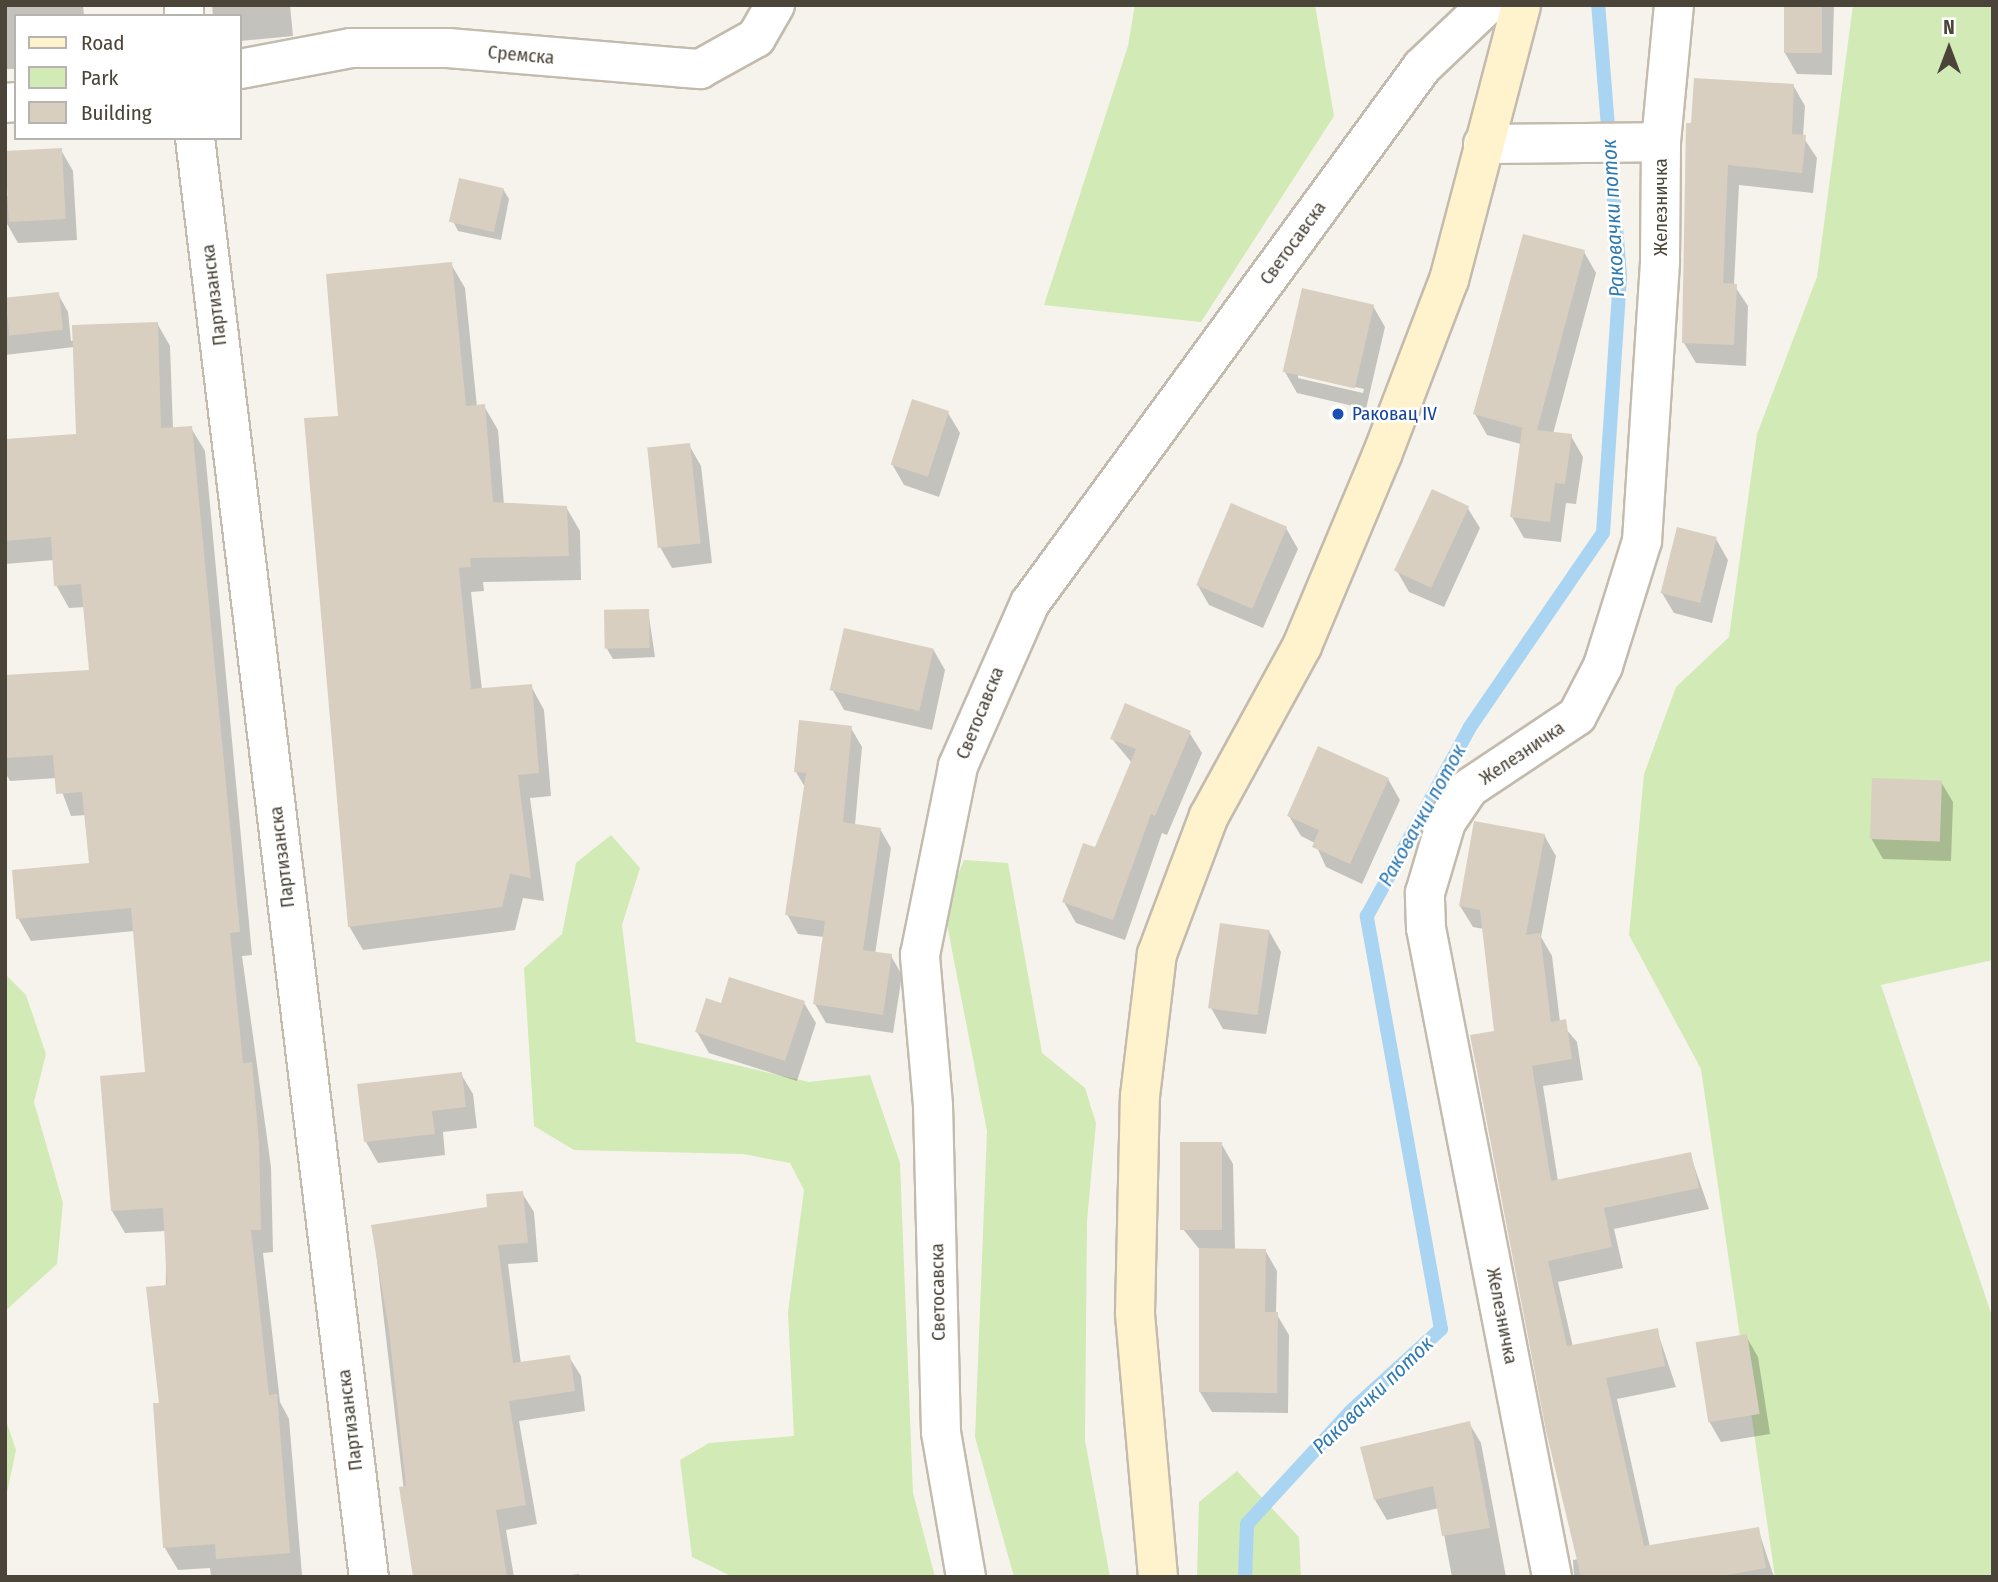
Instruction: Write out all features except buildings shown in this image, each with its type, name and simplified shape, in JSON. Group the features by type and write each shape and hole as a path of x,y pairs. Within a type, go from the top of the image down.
{"street":[{"name":"Сремска","path":"242,69 351,48 448,48 700,69 756,38 775,5"},
{"name":"Светосавска","path":"966,1577 941,1432 933,1105 920,955 958,766 1030,603 1422,67 1487,5"},
{"path":"1158,1577 1135,1313 1140,1096 1157,954 1209,816 1302,646 1382,455 1449,280 1521,5"},
{"name":"Железничка","path":"1552,1577 1426,928 1425,892 1446,822 1469,788 1577,716 1603,666 1642,541 1660,261 1661,142 1674,5"},
{"name":"Партизанска","path":"195,140 369,1577"},
{"path":"1483,144 1661,142"}],"green space":[{"path":"1135,5 1315,5 1334,116 1201,322 1044,305 1128,46"},
{"path":"1853,5 1993,5 1993,960 1881,985 1993,1319 1993,1577 1775,1577 1701,1069 1629,935 1644,774 1676,687 1729,637 1757,434 1817,277"},
{"path":"611,835 640,868 622,925 636,1042 809,1082 870,1075 900,1163 913,1493 935,1577 733,1577 692,1557 680,1460 709,1443 794,1436 788,1312 804,1190 790,1163 743,1154 574,1150 534,1126 524,968 562,934 576,863"},
{"path":"964,860 1008,863 1042,1053 1085,1088 1096,1123 1087,1221 1085,1440 1110,1577 1014,1577 975,1437 987,1131 944,909"},
{"path":"5,974 26,995 46,1054 34,1102 63,1203 57,1264 5,1311"},
{"path":"5,1417 16,1450 5,1502"},
{"path":"1237,1471 1299,1537 1301,1577 1197,1577 1199,1502"}],"waterway":[{"name":"Раковачки поток","path":"1245,1577 1247,1524 1350,1412 1441,1329 1367,916 1470,727 1603,533 1620,276 1598,5"}],"place":[{"name":"Раковац IV","path":"1338,414"}]}
